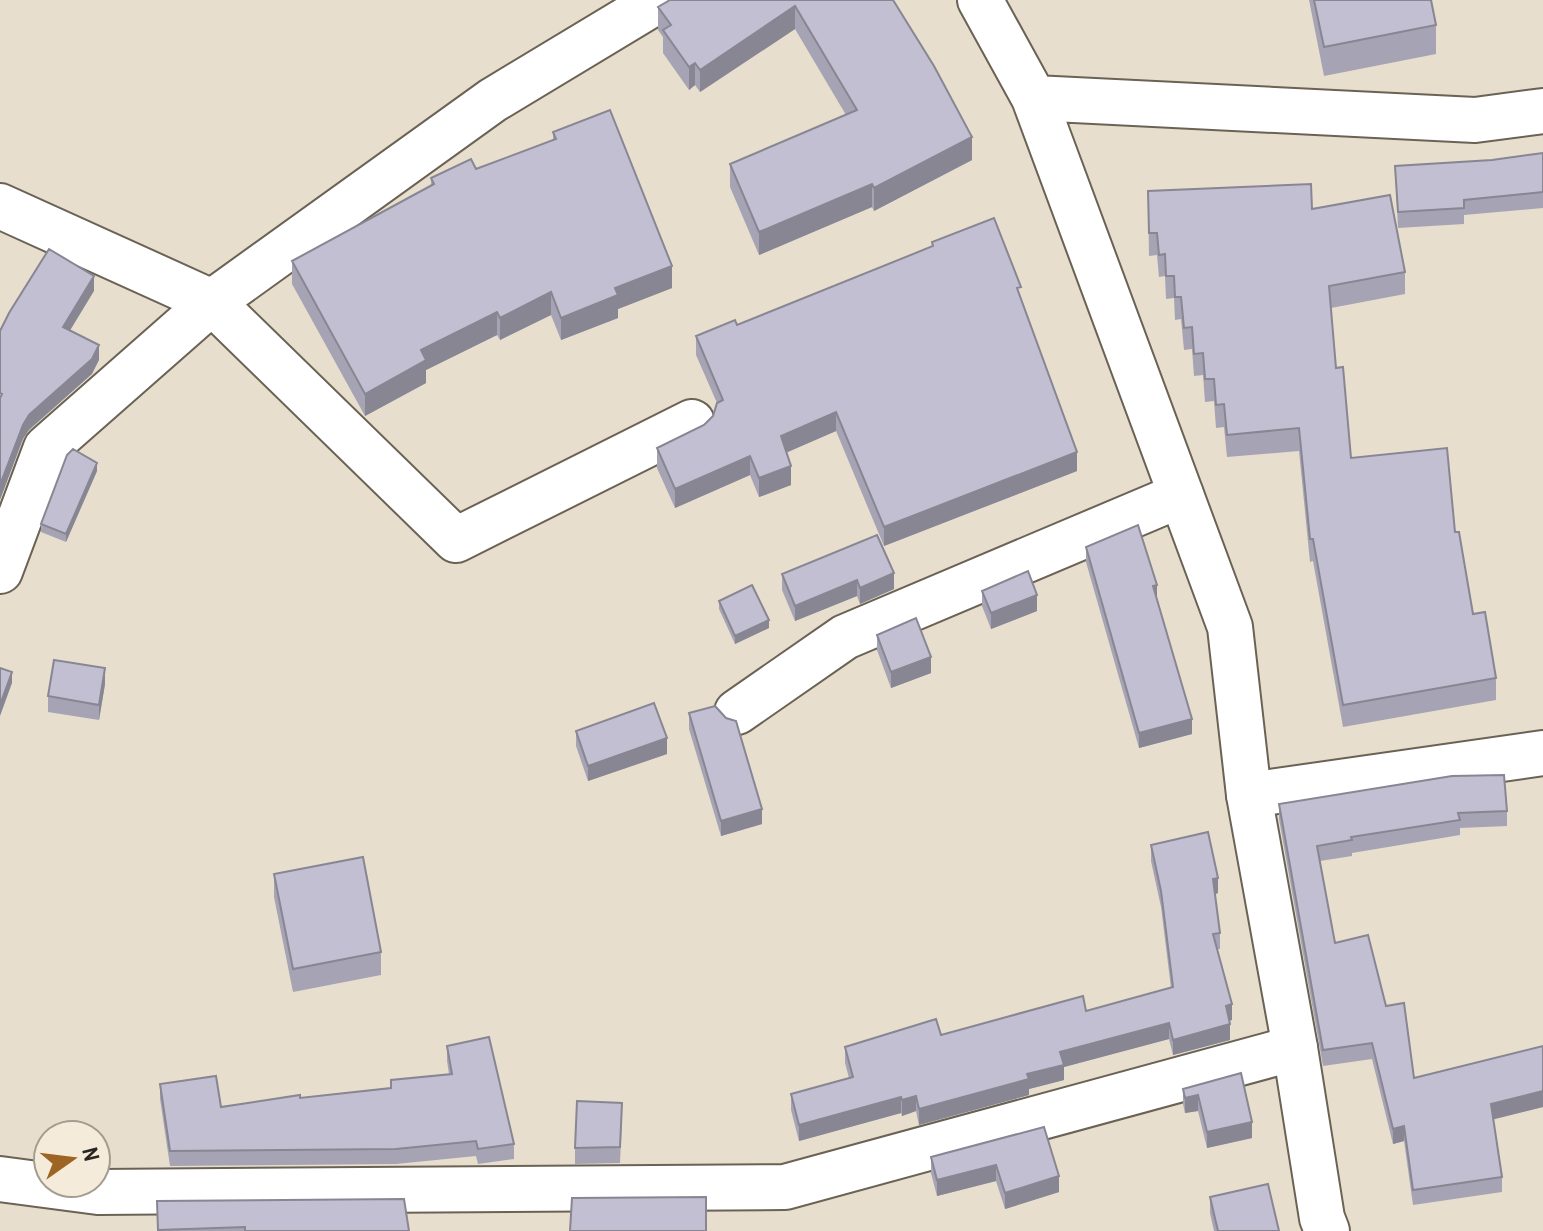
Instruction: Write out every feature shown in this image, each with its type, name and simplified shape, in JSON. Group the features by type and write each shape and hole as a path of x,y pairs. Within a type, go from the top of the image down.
{"street":[{"path":"0,571 46,448 212,302 493,100 659,0"},
{"path":"980,0 1026,85"},
{"path":"1002,0 1026,85 1230,627 1249,795 1322,1218 1327,1231"},
{"path":"1026,85 1475,120 1543,111"},
{"path":"0,206 212,302 456,540 692,422"},
{"path":"737,712 845,637 1181,495"},
{"path":"1249,795 1543,753"},
{"path":"0,1179 98,1192 785,1187 1295,1048"}],"building":[{"path":"670,0 893,0 934,66 972,137 874,188 872,184 759,232 730,164 857,110 795,6 700,70 695,63 689,67 663,30 671,25 658,7"},
{"path":"1314,0 1431,0 1436,25 1324,47"},
{"path":"610,110 672,266 615,288 618,295 561,318 551,292 500,318 497,312 421,350 426,360 365,394 292,261 434,184 431,178 471,159 476,169 556,139 553,132"},
{"path":"1543,153 1543,192 1464,200 1464,208 1398,212 1395,166 1492,160"},
{"path":"1311,184 1312,209 1390,195 1405,272 1329,286 1336,368 1343,367 1351,458 1447,448 1455,532 1459,532 1473,614 1485,612 1496,678 1343,705 1313,539 1310,539 1299,428 1227,435 1224,404 1216,405 1214,379 1205,379 1203,353 1194,354 1192,327 1184,328 1181,297 1175,297 1174,276 1166,276 1165,254 1159,255 1157,233 1149,233 1148,191"},
{"path":"994,218 1077,452 884,527 836,412 781,436 791,466 759,478 750,456 675,489 657,448 704,425 713,416 717,403 723,400 696,336 735,320 737,325 933,246 932,242"},
{"path":"49,249 94,276 63,327 99,345 92,359 29,415 0,485 0,331"},
{"path":"73,449 97,463 66,534 41,524 67,455"},
{"path":"1138,525 1192,719 1139,733 1086,547"},
{"path":"877,535 894,573 860,588 857,580 795,606 782,574"},
{"path":"1028,571 1037,595 991,613 982,591"},
{"path":"752,585 769,620 735,636 719,601"},
{"path":"916,618 931,657 891,672 877,635"},
{"path":"54,660 105,668 99,705 48,696"},
{"path":"0,668 12,672 0,705"},
{"path":"654,703 667,738 588,766 576,731"},
{"path":"715,706 726,718 736,721 762,809 721,821 689,713"},
{"path":"1504,775 1507,811 1458,813 1460,820 1351,837 1352,840 1317,846 1335,943 1368,935 1386,1006 1404,1003 1414,1078 1543,1046 1543,1091 1491,1104 1502,1177 1413,1190 1404,1126 1393,1129 1372,1043 1323,1050 1279,804 1452,776"},
{"path":"1208,832 1218,878 1213,879 1220,933 1213,934 1232,1004 1226,1006 1230,1024 1173,1040 1169,1023 1060,1052 1064,1065 1027,1074 1029,1079 919,1109 916,1096 902,1100 901,1097 799,1125 791,1094 853,1077 845,1047 936,1019 941,1035 1083,996 1086,1011 1173,987 1161,891 1151,845"},
{"path":"363,857 381,952 293,969 274,874"},
{"path":"489,1037 514,1144 478,1149 476,1141 396,1149 170,1151 160,1084 216,1076 221,1107 300,1095 300,1098 391,1088 391,1080 452,1074 447,1046"},
{"path":"1241,1073 1252,1122 1207,1132 1198,1095 1185,1098 1183,1089"},
{"path":"577,1101 622,1103 620,1147 575,1148"},
{"path":"1044,1127 1059,1176 1005,1193 996,1165 937,1180 931,1157"},
{"path":"1268,1184 1279,1231 1218,1231 1210,1197"},
{"path":"706,1197 706,1231 570,1231 572,1198"},
{"path":"404,1199 409,1231 245,1231 245,1227 158,1230 157,1201"}]}
